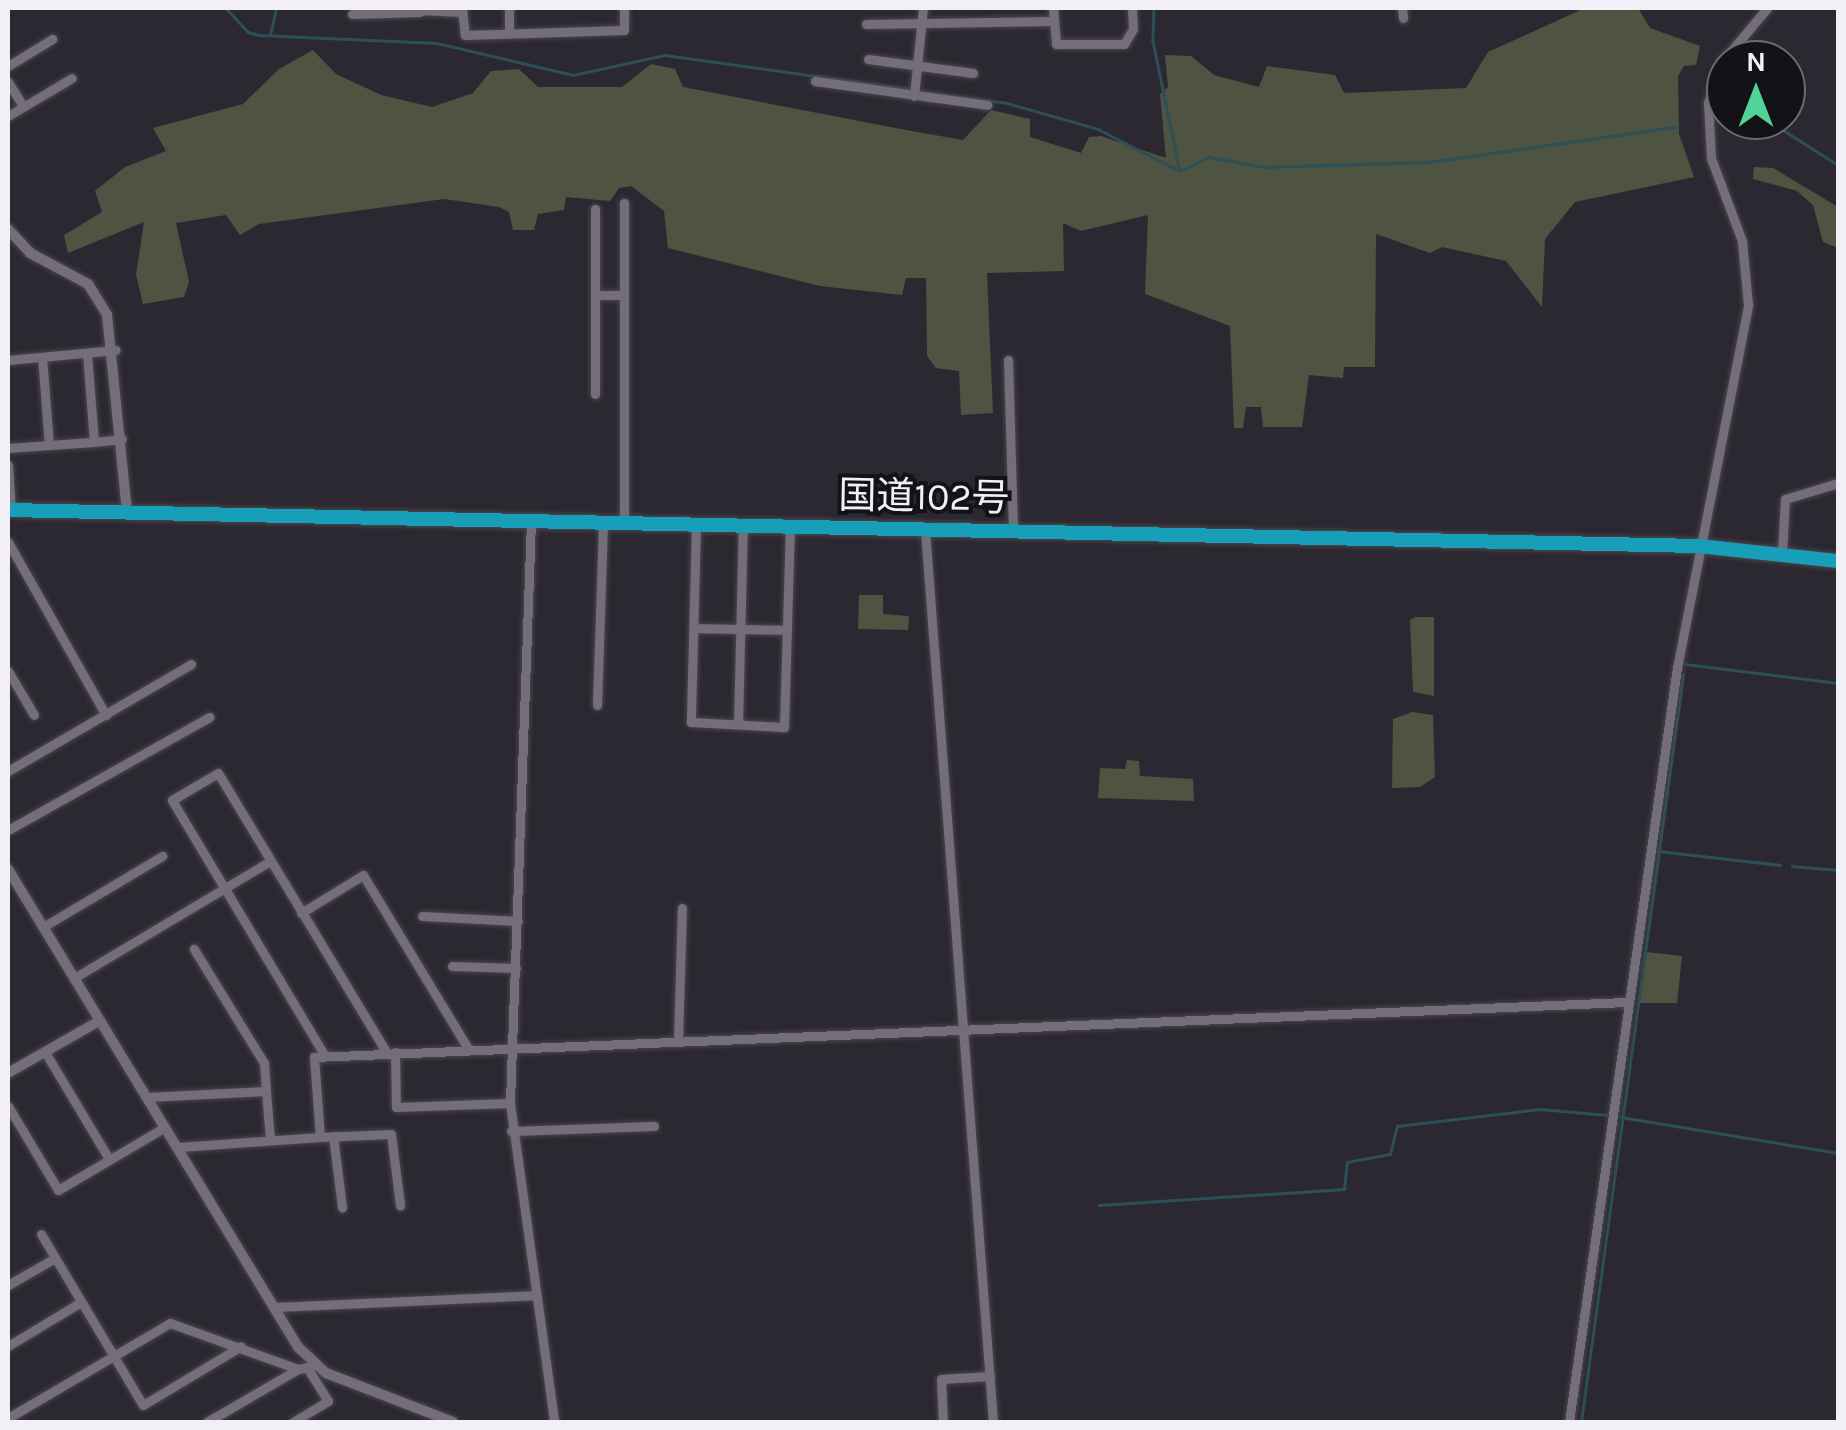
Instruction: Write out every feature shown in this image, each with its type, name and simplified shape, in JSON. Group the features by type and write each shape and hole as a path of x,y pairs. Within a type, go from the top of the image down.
{"highway":[{"name":"国道102号","path":"10,510 1699,546 1838,560"}],"street":[{"path":"508,8 508,32"},
{"path":"352,14 462,10 465,35 624,30 624,8"},
{"path":"915,92 923,8"},
{"path":"1053,8 1056,44 1124,44 1133,29 1132,8"},
{"path":"1570,1422 1627,1002 1699,546 1748,305 1742,241 1711,158 1708,103 1729,51 1767,8"},
{"path":"866,24 1054,21"},
{"path":"8,66 52,39"},
{"path":"868,59 973,72"},
{"path":"8,116 72,78"},
{"path":"815,81 987,105"},
{"path":"9,86 23,106"},
{"path":"624,203 624,523"},
{"path":"594,209 595,394"},
{"path":"8,229 30,253 88,284 108,315 116,350 127,514"},
{"path":"595,294 622,295"},
{"path":"8,360 116,350"},
{"path":"87,353 94,442"},
{"path":"42,357 49,445"},
{"path":"1008,360 1014,532"},
{"path":"8,448 122,439"},
{"path":"8,465 10,510"},
{"path":"1782,553 1785,499 1838,483"},
{"path":"531,521 510,1103 554,1422"},
{"path":"597,705 603,523"},
{"path":"696,525 692,722 784,727 790,527"},
{"path":"738,724 743,526"},
{"path":"926,530 942,806 965,1030 992,1422"},
{"path":"8,542 106,714"},
{"path":"694,628 787,630"},
{"path":"8,771 190,664"},
{"path":"8,670 34,715"},
{"path":"8,830 208,718"},
{"path":"325,1056 172,800 218,774 391,1053 396,1108 510,1103"},
{"path":"43,927 162,856"},
{"path":"74,978 270,861"},
{"path":"8,868 328,1401 293,1422"},
{"path":"301,913 363,876 469,1050"},
{"path":"678,1040 682,908"},
{"path":"422,916 518,921"},
{"path":"194,949 264,1062 270,1140"},
{"path":"452,966 516,968"},
{"path":"320,1137 314,1057 1627,1002"},
{"path":"8,1071 99,1020"},
{"path":"44,1052 109,1160"},
{"path":"147,1097 266,1091"},
{"path":"8,1106 58,1190 165,1127"},
{"path":"512,1131 654,1126"},
{"path":"178,1147 390,1134 400,1205"},
{"path":"334,1136 342,1207"},
{"path":"41,1234 143,1405 241,1346"},
{"path":"8,1286 55,1258"},
{"path":"275,1308 535,1295"},
{"path":"8,1346 81,1302"},
{"path":"8,1418 176,1322 453,1422"},
{"path":"207,1422 307,1368"},
{"path":"944,1422 941,1379 990,1376"}],"green space":[{"path":"1585,8 1638,8 1650,28 1700,46 1696,65 1684,66 1678,76 1679,134 1694,177 1575,202 1545,239 1542,307 1506,261 1442,247 1430,253 1376,234 1375,367 1344,367 1343,378 1309,375 1302,427 1263,427 1261,407 1246,407 1243,428 1234,428 1230,326 1145,294 1148,215 1081,231 1063,223 1064,271 987,273 993,413 961,415 959,371 936,368 927,356 926,278 906,278 902,295 820,286 668,248 664,211 631,186 619,188 610,201 566,197 564,210 538,214 534,230 513,230 509,212 499,207 444,199 259,224 240,235 226,215 176,223 189,282 184,297 143,304 136,275 144,222 68,253 64,235 102,212 95,191 125,167 166,151 153,128 243,104 279,69 313,50 336,74 381,95 432,107 473,93 491,71 519,69 538,87 622,87 651,64 675,69 683,87 906,130 963,140 991,110 1030,119 1030,137 1081,153 1089,137 1101,136 1166,158 1160,94 1168,87 1165,55 1191,56 1214,75 1259,87 1267,66 1335,75 1344,93 1466,88 1488,52"},
{"path":"1754,167 1773,168 1838,207 1838,248 1823,242 1813,205 1797,191 1753,179"},
{"path":"859,595 883,595 883,614 909,616 908,630 858,629"},
{"path":"1434,617 1434,696 1413,692 1410,620"},
{"path":"1412,712 1433,715 1435,777 1420,787 1392,788 1393,719"},
{"path":"1127,760 1139,761 1140,776 1193,779 1194,801 1098,798 1100,768 1125,769"},
{"path":"1646,952 1682,956 1677,1003 1638,1003"}],"waterway":[{"path":"226,8 248,32 259,35 437,43 573,75 665,55 909,89"},
{"path":"270,35 276,8"},
{"path":"1154,8 1153,41 1179,168"},
{"path":"917,91 1007,103 1098,129 1180,171 1209,157 1264,167 1429,162 1676,127"},
{"path":"1799,140 1838,165"},
{"path":"1685,664 1838,683"},
{"path":"1581,1422 1683,675"},
{"path":"1658,851 1780,865"},
{"path":"1792,866 1838,870"},
{"path":"1099,1205 1344,1189 1347,1162 1390,1154 1397,1126 1540,1109 1607,1115"},
{"path":"1621,1117 1838,1153"}]}
